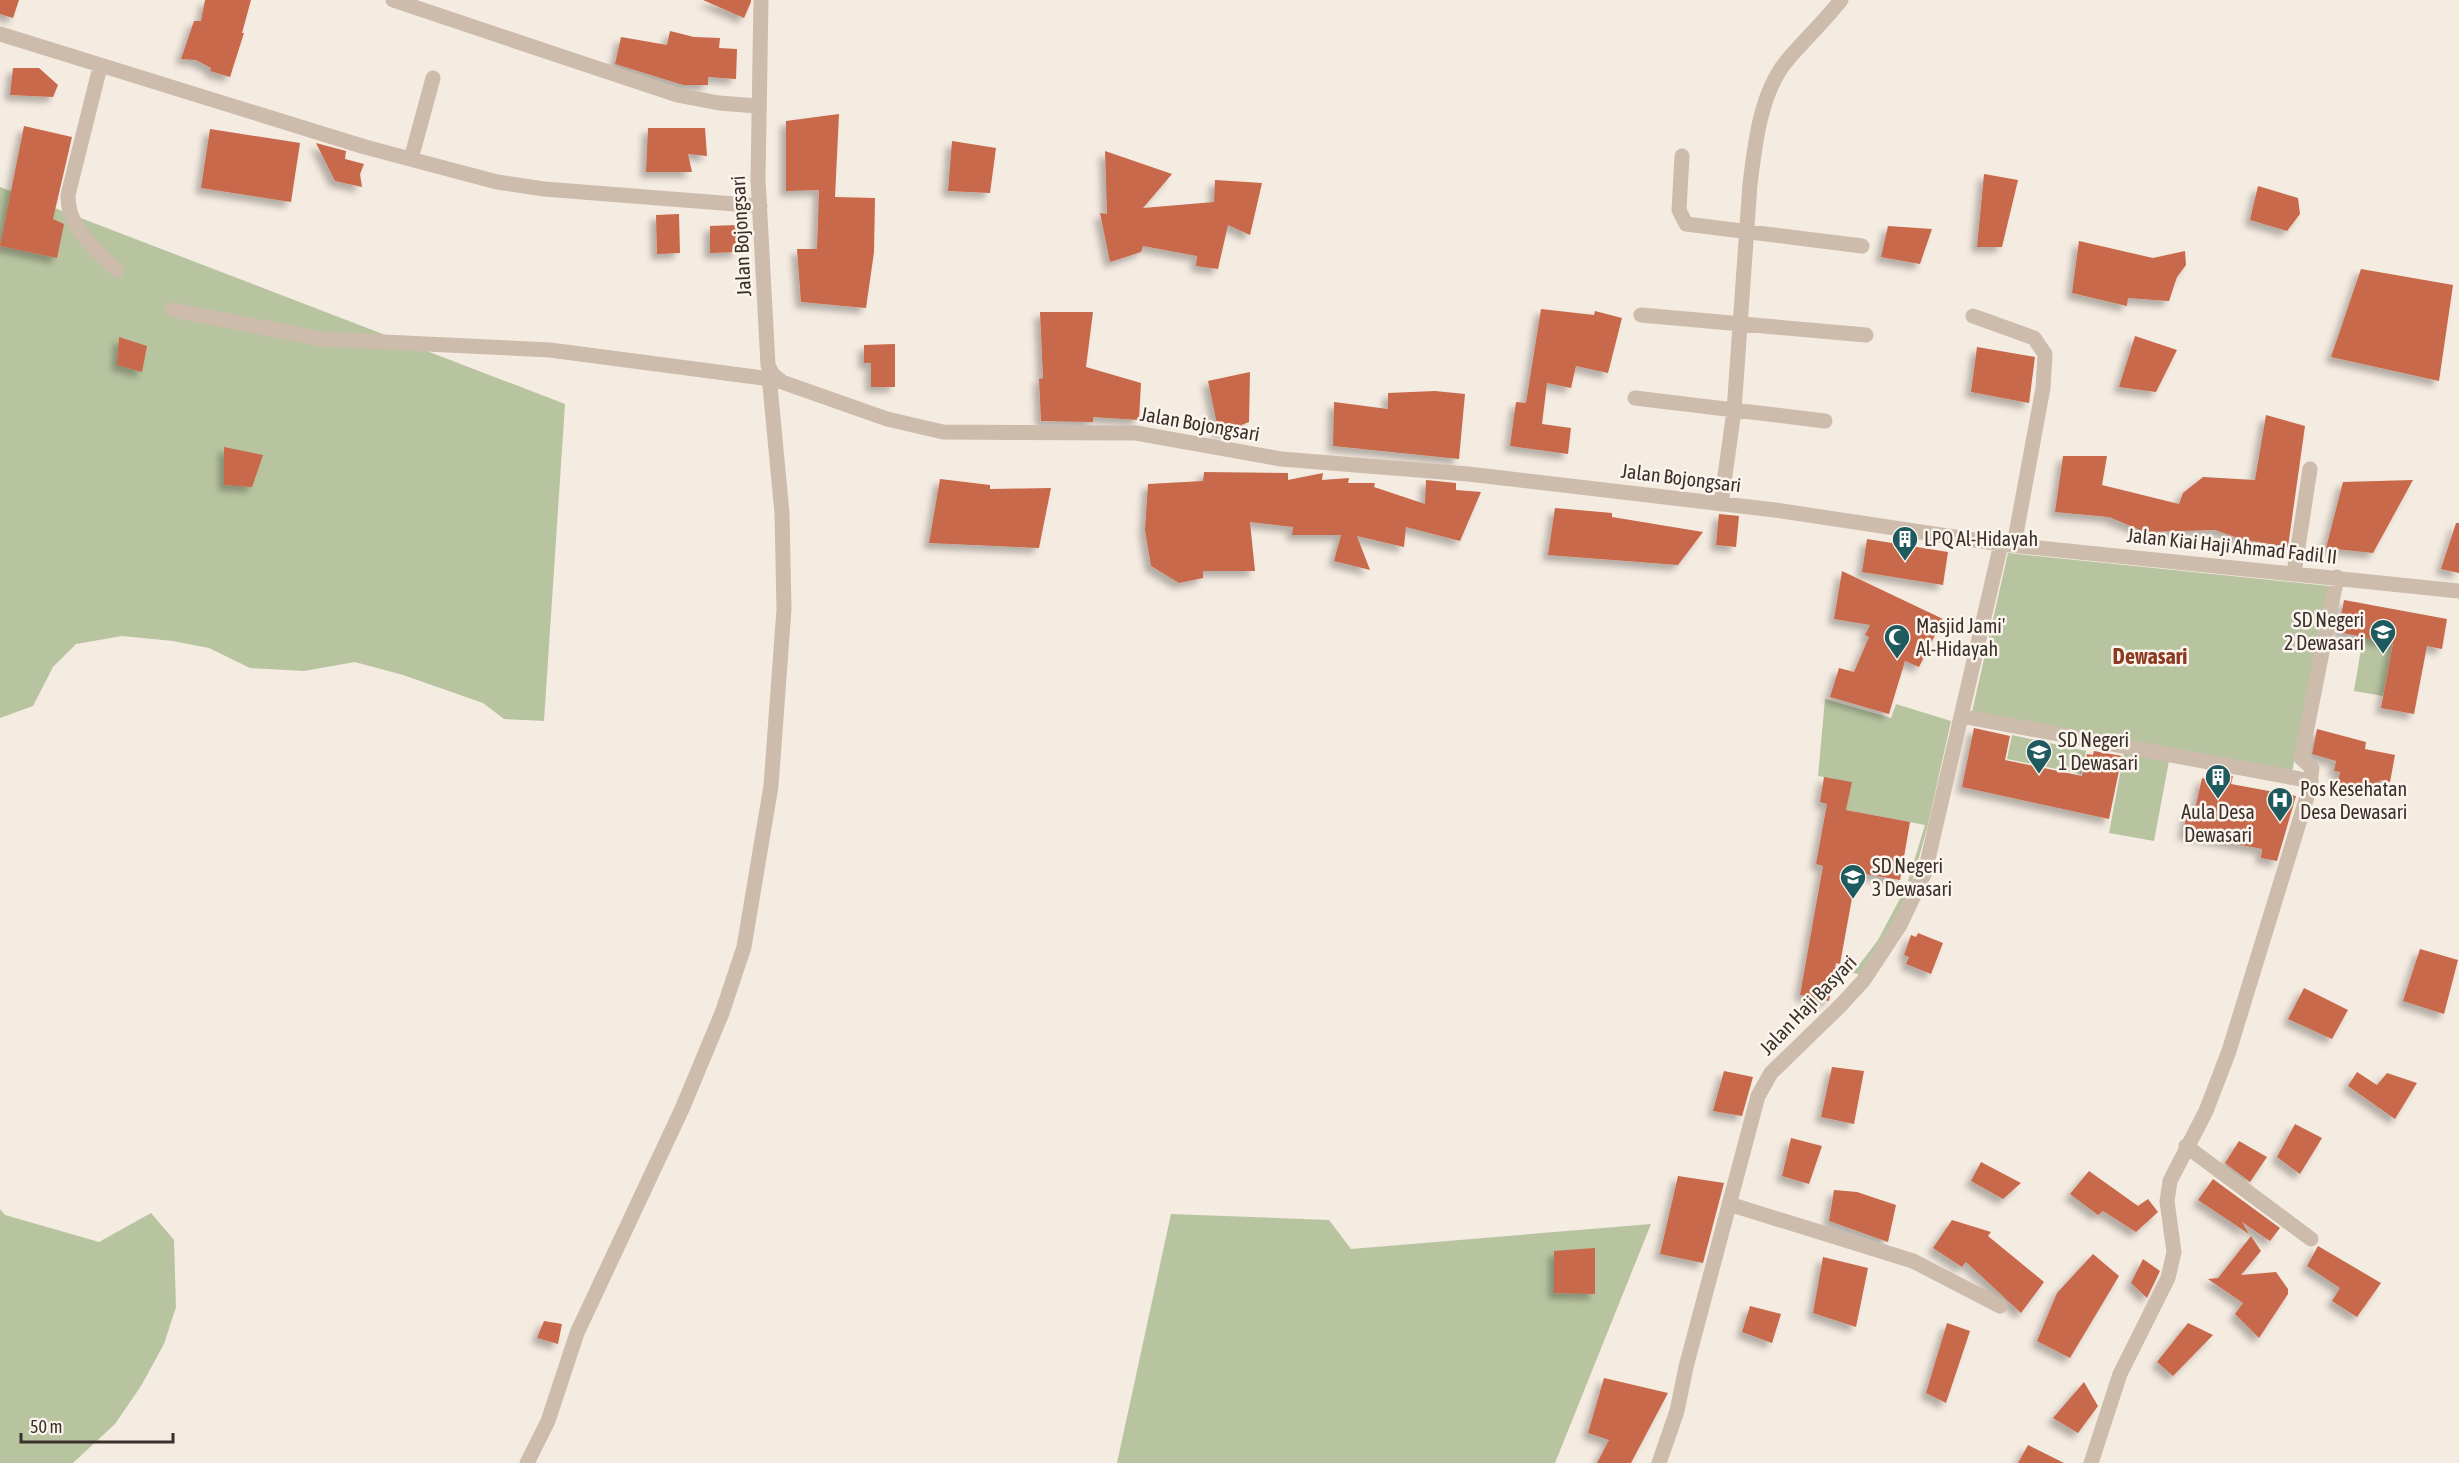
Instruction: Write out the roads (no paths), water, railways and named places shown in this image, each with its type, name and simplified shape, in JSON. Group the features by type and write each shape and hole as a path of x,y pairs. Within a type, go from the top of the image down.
{"street":[{"path":"393,0 677,95 696,100 757,106"},
{"name":"Jalan Bojongsari","path":"761,0 757,106 768,365 772,377 782,382 887,419 943,432 1136,433 1281,459 1406,467 1721,504 2008,544"},
{"path":"1721,504 1734,411 1746,232 1755,147 1772,85 1784,65 1841,0"},
{"path":"0,34 100,67 411,159 497,182 544,189 760,206"},
{"path":"100,67 67,207 73,222 84,237 117,270"},
{"path":"411,159 433,78"},
{"path":"1682,156 1679,210 1684,222 1690,226 1862,246"},
{"path":"174,310 332,340 550,350 772,377 784,549 784,609 771,786 744,947 724,1006 677,1119 577,1333 548,1421 527,1463"},
{"path":"1641,315 1866,335"},
{"name":"Jalan Haji Basyari","path":"1659,1463 1677,1411 1686,1367 1754,1108 1764,1083 1863,981 1900,925 1930,857 1961,716 2008,544 2043,388 2045,354 2034,338 1973,316"},
{"path":"1635,398 1826,421"},
{"path":"2294,573 2310,469"},
{"name":"Jalan Kiai Haji Ahmad Fadil II","path":"2008,544 2459,591"},
{"path":"2091,1463 2120,1374 2168,1278 2174,1252 2168,1191 2173,1172 2206,1111 2229,1051 2311,781 2312,768 2301,758 2337,577"},
{"path":"1961,716 2311,781"},
{"path":"2186,1146 2311,1239"},
{"path":"1729,1204 1913,1261 2000,1306"}],"place":[{"name":"LPQ Al-Hidayah","path":"1905,562"},
{"name":"SD Negeri 2 Dewasari","path":"2383,655"},
{"name":"Masjid Jami' Al-Hidayah","path":"1897,660"},
{"name":"SD Negeri 1 Dewasari","path":"2039,775"},
{"name":"Aula Desa Dewasari","path":"2218,800"},
{"name":"Pos Kesehatan Desa Dewasari","path":"2280,823"},
{"name":"SD Negeri 3 Dewasari","path":"1853,900"}],"district":[{"name":"Dewasari","path":"2150,656"}]}
